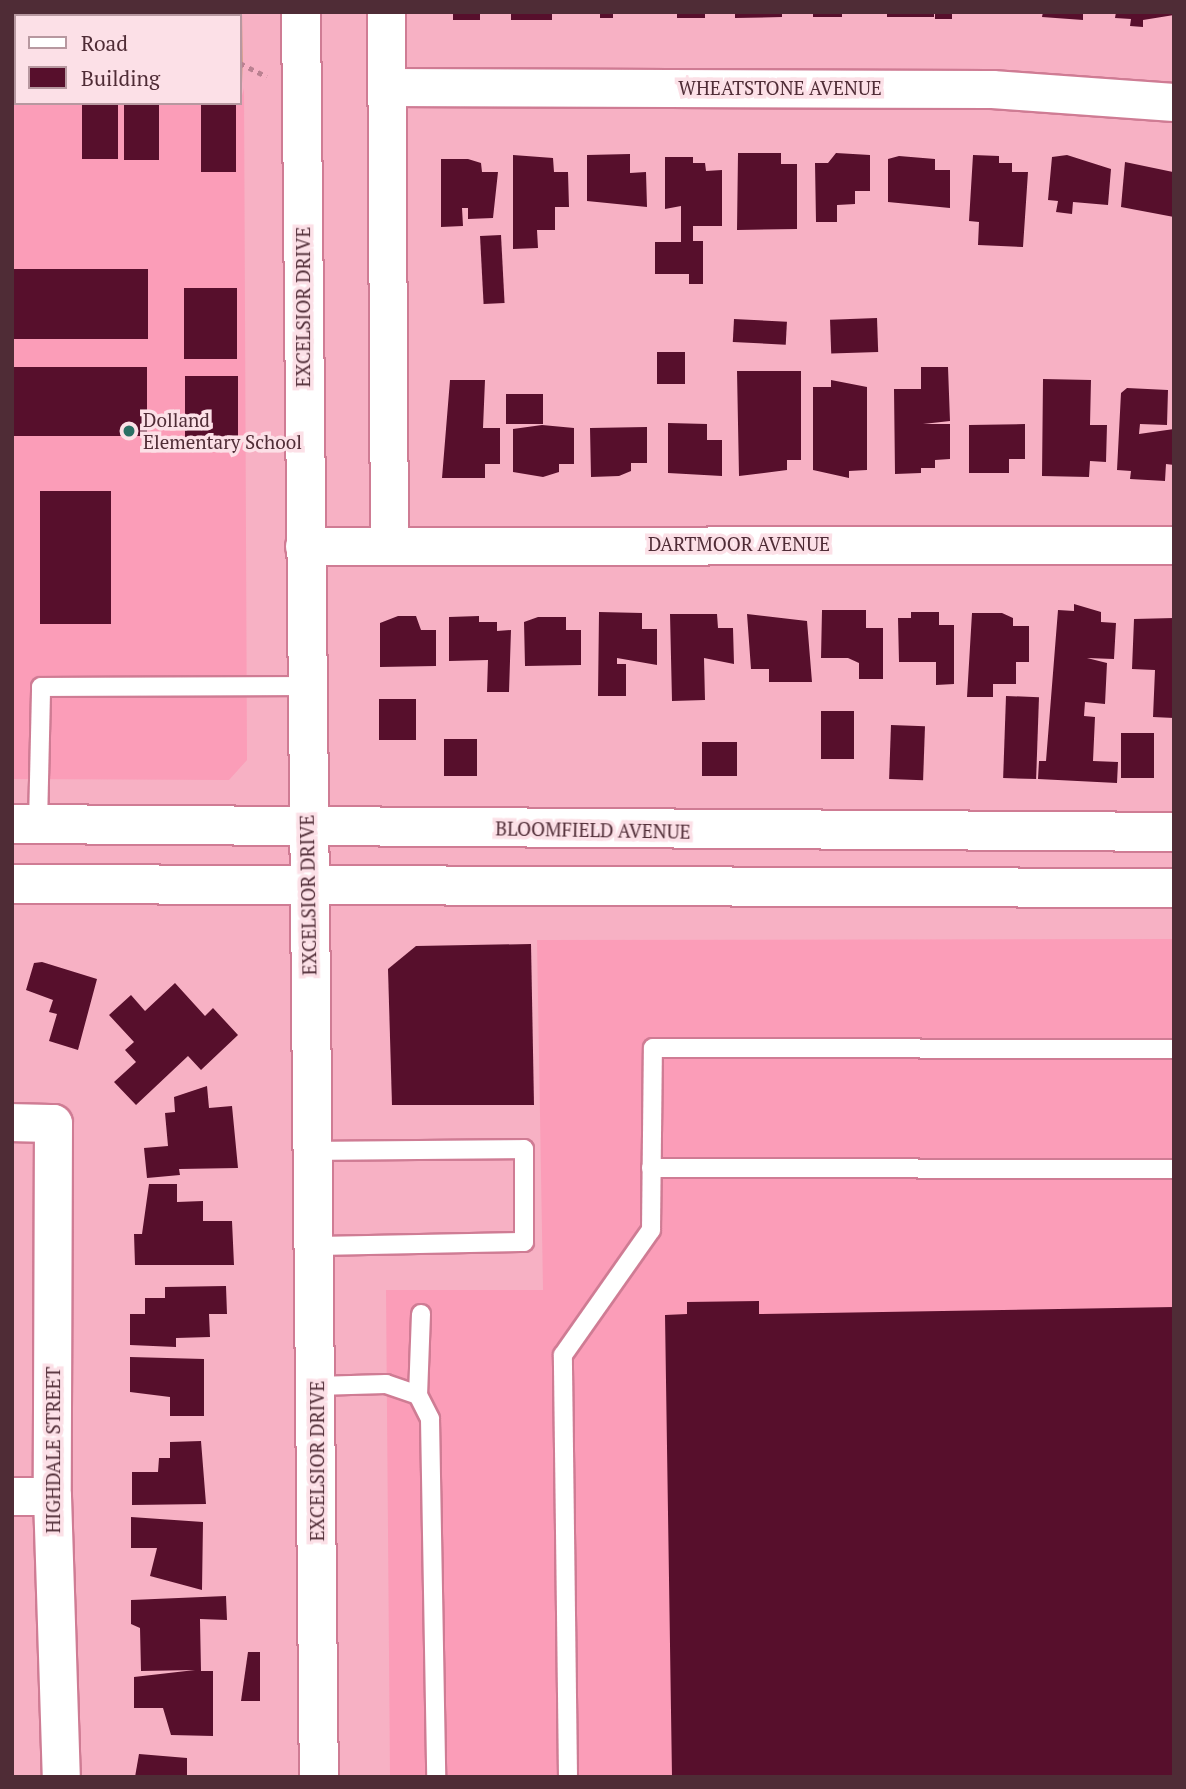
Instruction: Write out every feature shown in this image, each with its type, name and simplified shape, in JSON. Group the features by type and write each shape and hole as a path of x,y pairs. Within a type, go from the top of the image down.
{"main road":[{"name":"EXCELSIOR DRIVE","path":"301,12 305,686 319,1777"},
{"name":"BLOOMFIELD AVENUE","path":"25,824 1174,832"},
{"path":"12,884 308,882 1174,888"}],"street":[{"path":"386,12 389,546"},
{"name":"WHEATSTONE AVENUE","path":"387,87 992,89 1174,102"},
{"name":"DARTMOOR AVENUE","path":"304,546 1174,545"},
{"name":"HIGHDALE STREET","path":"12,1122 54,1123 52,1496 61,1777"},
{"path":"12,1496 52,1496"}],"lane":[{"path":"25,824 41,687 305,686"},
{"path":"568,1777 563,1355 651,1230 653,1048 1174,1049"},
{"path":"313,1151 524,1149 524,1242 314,1246"},
{"path":"652,1168 1174,1169"},
{"path":"421,1314 418,1395 430,1419 436,1777"},
{"path":"316,1386 386,1384 418,1395"}],"shaded area":[{"path":"12,12 242,12 243,84 242,14 14,14 12,81"},
{"name":"Dolland Elementary School","path":"12,87 14,105 242,105 244,88 247,760 229,780 12,779"},
{"path":"1174,939 1174,1777 390,1777 386,1290 543,1290 537,940"}],"building":[{"path":"453,12 480,12 480,20 453,20"},
{"path":"511,12 552,12 552,20 511,20"},
{"path":"600,12 613,12 613,18 600,18"},
{"path":"677,12 705,12 705,18 677,18"},
{"path":"735,12 782,12 782,17 735,18"},
{"path":"813,12 842,12 842,17 813,17"},
{"path":"887,12 934,12 934,17 887,17"},
{"path":"935,12 952,12 952,19 935,19"},
{"path":"1043,12 1083,12 1083,20 1042,17"},
{"path":"1116,12 1174,12 1174,15 1143,20 1143,27 1130,26 1131,19 1115,18"},
{"path":"82,105 118,105 118,159 82,159"},
{"path":"124,105 159,105 159,160 124,160"},
{"path":"201,105 236,105 236,172 201,172"},
{"path":"738,153 781,153 781,164 797,164 797,229 737,230"},
{"path":"836,153 870,155 870,191 855,191 855,204 837,205 837,222 816,222 815,163 828,163"},
{"path":"630,154 630,173 646,172 647,207 587,201 587,155"},
{"path":"513,155 553,158 554,172 568,172 569,207 555,207 555,230 537,230 538,248 513,249"},
{"path":"973,155 999,156 999,163 1012,163 1012,172 1028,172 1023,247 978,245 979,222 969,221"},
{"path":"1067,155 1111,169 1108,205 1073,202 1072,214 1056,212 1058,201 1048,200 1052,157"},
{"path":"899,156 935,159 935,170 950,170 950,208 888,202 888,159"},
{"path":"665,157 693,157 693,163 705,163 706,171 722,170 722,226 693,226 693,241 703,241 703,284 689,284 689,274 655,274 655,242 681,242 681,206 665,209"},
{"path":"441,159 468,159 481,163 482,172 498,172 493,218 468,219 468,208 462,208 463,226 441,227"},
{"path":"1125,162 1173,172 1174,217 1121,207"},
{"path":"501,235 505,303 484,304 480,236"},
{"path":"12,269 148,269 148,339 12,339"},
{"path":"184,288 237,288 237,359 184,359"},
{"path":"877,318 878,352 831,354 830,320"},
{"path":"734,319 787,322 786,345 733,342"},
{"path":"657,352 685,352 685,384 657,384"},
{"path":"12,367 147,367 147,436 12,436"},
{"path":"921,367 948,367 950,421 923,424 950,424 950,459 935,460 935,468 921,468 921,473 895,474 894,389 921,389"},
{"path":"737,371 801,371 801,460 787,460 787,470 739,476"},
{"path":"185,376 238,376 238,447 185,447"},
{"path":"1043,379 1091,380 1090,425 1107,425 1106,462 1090,461 1089,477 1042,476"},
{"path":"450,380 485,380 483,428 500,428 500,464 485,464 485,478 442,478"},
{"path":"831,380 867,387 867,470 849,471 849,478 813,470 813,387 831,387"},
{"path":"1127,388 1168,390 1167,425 1140,424 1139,434 1174,429 1174,465 1166,464 1165,481 1130,479 1131,471 1117,470 1121,393"},
{"path":"506,394 543,394 543,424 506,424"},
{"path":"668,423 707,424 707,440 722,440 722,476 668,473"},
{"path":"1025,424 1025,459 1009,459 1009,473 969,473 969,425"},
{"path":"542,425 574,428 574,464 559,464 559,472 543,477 513,472 513,429"},
{"path":"647,427 647,463 631,463 631,471 619,476 591,477 590,428"},
{"path":"40,491 111,491 111,624 40,624"},
{"path":"1074,604 1101,612 1101,622 1116,623 1114,659 1087,658 1107,663 1105,704 1085,702 1084,716 1095,717 1093,761 1118,762 1117,783 1038,779 1039,761 1046,761 1058,610 1074,611"},
{"path":"822,610 866,610 866,628 883,628 883,679 859,679 859,663 848,658 821,658"},
{"path":"599,612 642,613 642,629 657,629 657,665 617,658 617,664 626,664 626,696 598,696"},
{"path":"911,612 939,612 939,625 954,625 954,684 936,685 936,662 899,662 898,618 911,618"},
{"path":"972,613 1002,613 1013,618 1013,626 1029,626 1029,662 1016,662 1016,684 993,684 993,697 967,697"},
{"path":"670,614 717,614 718,628 733,628 734,664 704,658 705,700 672,701"},
{"path":"747,614 807,621 812,682 769,682 769,669 751,669"},
{"path":"398,616 416,616 421,630 436,630 436,666 380,667 380,623"},
{"path":"479,616 479,622 497,622 497,631 511,630 509,692 487,692 488,660 449,661 449,617"},
{"path":"538,617 566,617 566,630 581,630 581,665 525,666 524,622"},
{"path":"1174,618 1174,718 1153,717 1155,670 1132,669 1134,619"},
{"path":"1006,696 1039,697 1036,779 1003,778"},
{"path":"379,699 416,699 416,740 379,740"},
{"path":"821,711 854,711 854,759 821,759"},
{"path":"891,725 925,726 923,780 889,779"},
{"path":"1121,733 1154,733 1154,778 1121,778"},
{"path":"444,739 477,739 477,776 444,776"},
{"path":"702,742 737,742 737,776 702,776"},
{"path":"531,944 534,1105 392,1105 388,969 416,946"},
{"path":"42,962 97,979 78,1050 49,1041 57,1014 49,1012 53,1000 26,990 34,963"},
{"path":"175,983 205,1016 213,1008 238,1035 201,1070 188,1056 136,1105 114,1082 136,1062 125,1050 134,1042 109,1015 131,995 145,1011"},
{"path":"207,1086 209,1108 232,1106 238,1168 179,1169 180,1175 147,1178 144,1148 168,1146 165,1113 175,1112 174,1097"},
{"path":"149,1184 177,1184 177,1202 203,1201 203,1221 232,1221 234,1265 135,1265 134,1234 142,1234"},
{"path":"226,1286 227,1314 209,1314 210,1337 176,1338 176,1347 130,1345 130,1314 145,1314 145,1298 165,1298 165,1287"},
{"path":"759,1301 759,1314 1174,1307 1174,1777 672,1777 665,1315 687,1314 687,1302"},
{"path":"130,1357 204,1359 204,1416 170,1416 170,1397 130,1392"},
{"path":"201,1441 206,1504 132,1505 132,1472 158,1472 159,1458 170,1458 170,1442"},
{"path":"131,1517 203,1522 202,1590 150,1576 157,1548 131,1548"},
{"path":"226,1596 227,1620 200,1619 201,1671 213,1671 213,1736 171,1735 163,1708 134,1708 134,1677 195,1670 141,1671 140,1628 131,1624 131,1600"},
{"path":"248,1652 260,1652 260,1701 241,1701"},
{"path":"139,1754 187,1758 187,1777 135,1777"}],"place":[{"name":"Dolland Elementary School","path":"129,431"}]}
